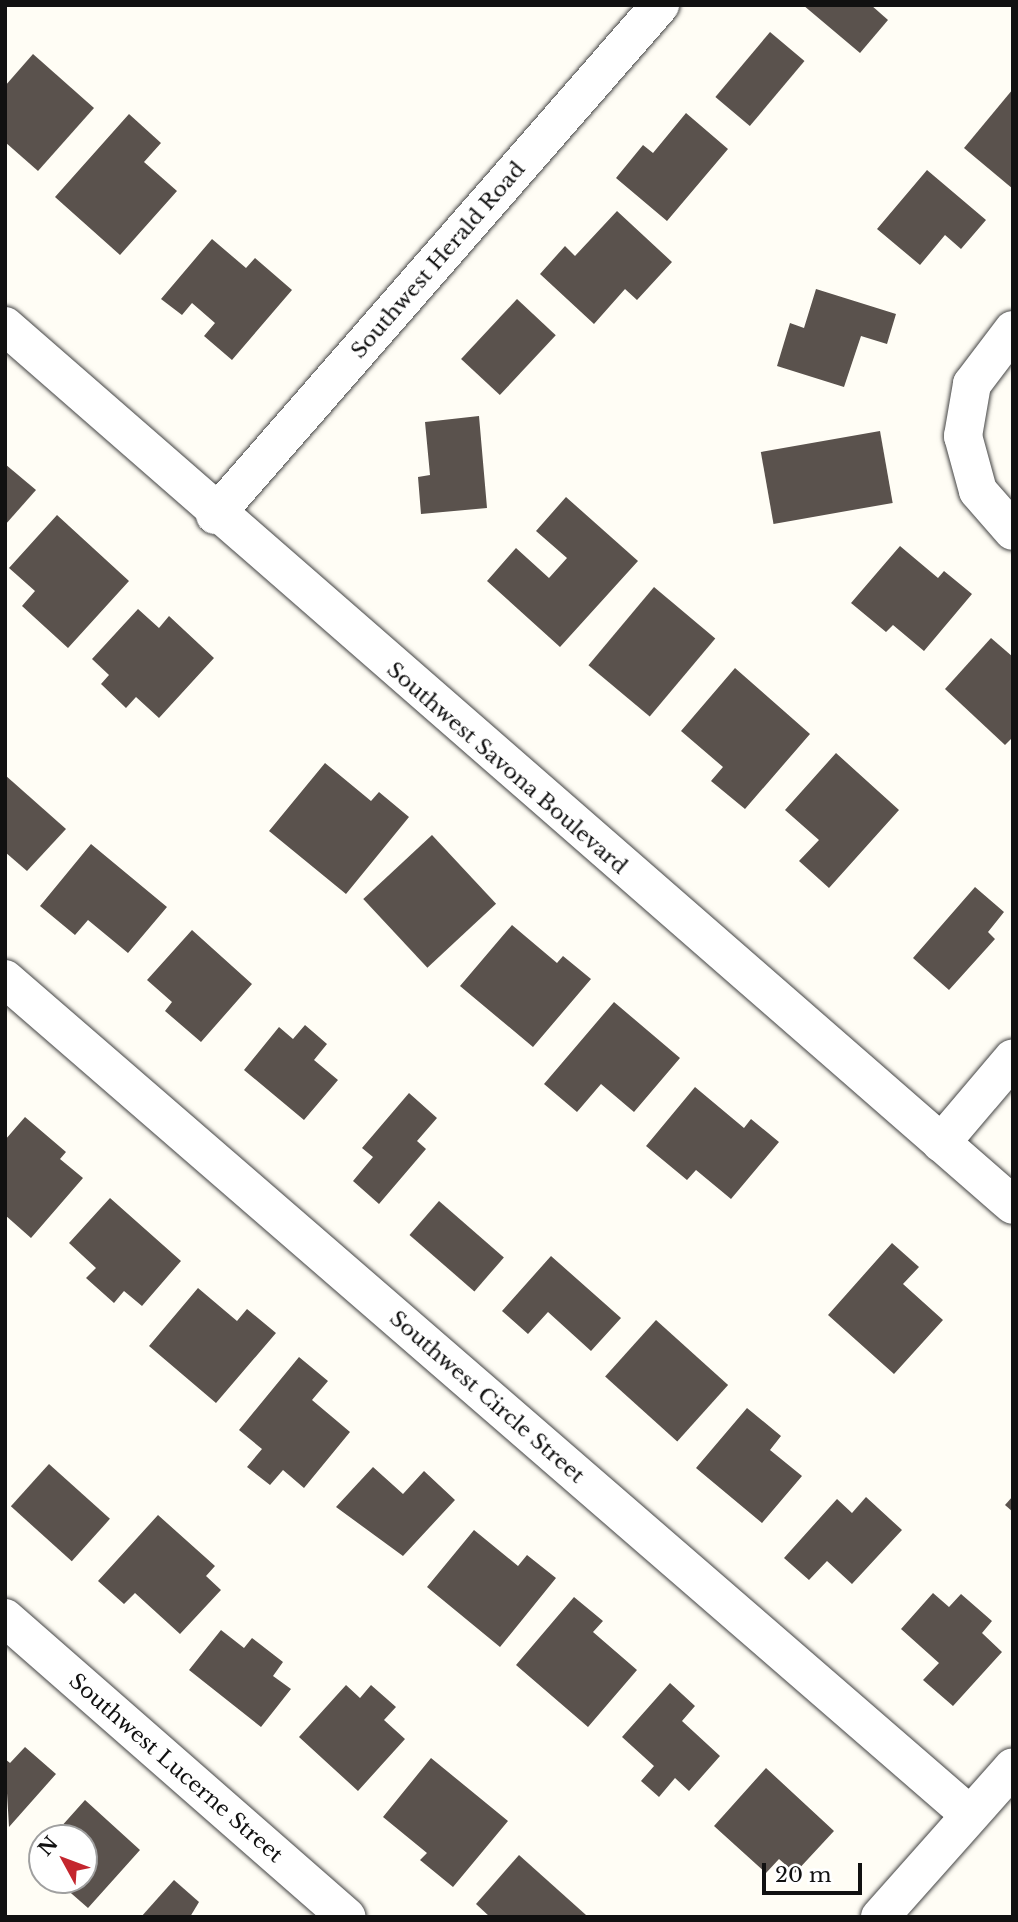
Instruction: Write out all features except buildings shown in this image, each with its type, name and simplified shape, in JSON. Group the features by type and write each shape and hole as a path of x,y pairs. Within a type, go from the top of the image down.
{"street":[{"name":"Southwest Herald Road","path":"215,515 660,5"},
{"name":"Southwest Savona Boulevard","path":"5,326 215,515 1013,1205"},
{"path":"1013,330 972,384 963,436 978,491 1013,531"},
{"name":"Southwest Circle Street","path":"5,979 970,1814"},
{"path":"941,1143 1013,1058"},
{"name":"Southwest Lucerne Street","path":"5,1618 346,1917"},
{"path":"880,1917 1013,1768"}]}
